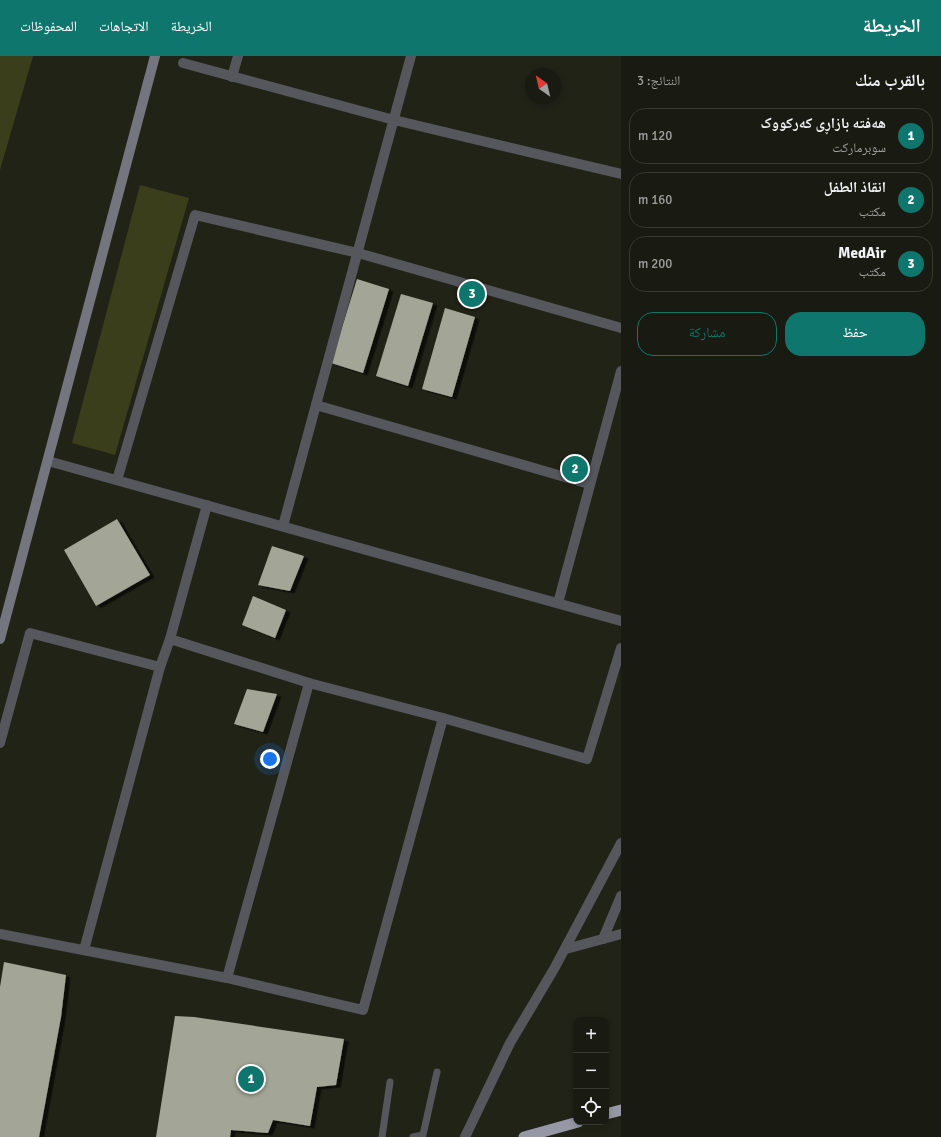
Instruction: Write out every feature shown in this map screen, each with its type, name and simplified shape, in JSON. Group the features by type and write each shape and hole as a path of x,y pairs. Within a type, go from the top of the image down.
{"highway":[{"path":"609,1113 621,1110"},
{"path":"524,1137 573,1123"}],"main road":[{"path":"0,638 155,56"}],"street":[{"path":"232,77 238,56"},
{"path":"283,526 411,56"},
{"path":"183,63 394,120 621,174"},
{"path":"117,480 195,215 358,253 620,325"},
{"path":"558,603 589,484 621,371"},
{"path":"316,404 589,484"},
{"path":"48,461 621,621"},
{"path":"84,950 160,668 170,639 207,505"},
{"path":"0,743 30,633 160,668"},
{"path":"170,639 309,682 587,759 621,648"},
{"path":"227,978 309,682"},
{"path":"0,934 227,978 364,1010 442,718"},
{"path":"465,1137 510,1043 566,949 621,843"},
{"path":"603,939 621,896"},
{"path":"566,949 621,934"}],"lane":[{"path":"413,1137 423,1136 438,1072"},
{"path":"382,1137 390,1082"}],"green space":[{"path":"0,56 33,56 0,170"},
{"path":"140,185 189,198 115,455 72,443"}],"building":[{"path":"357,279 389,289 363,373 331,363"},
{"path":"401,294 433,303 408,386 376,376"},
{"path":"445,308 475,317 452,397 422,389"},
{"path":"117,519 150,575 96,606 64,550"},
{"path":"272,546 304,556 290,591 258,585"},
{"path":"253,596 286,610 275,638 242,625"},
{"path":"247,689 277,694 263,732 234,724"},
{"path":"4,962 66,975 61,1017 39,1137 0,1137 0,987"},
{"path":"175,1016 194,1017 344,1039 336,1085 317,1087 310,1126 273,1120 268,1133 231,1130 230,1137 156,1137"}],"place":[{"name":"MedAir","path":"472,294"},
{"name":"انقاذ الطفل","path":"575,469"},
{"name":"هەفتە بازاڕی کەرکووک","path":"251,1079"}]}
